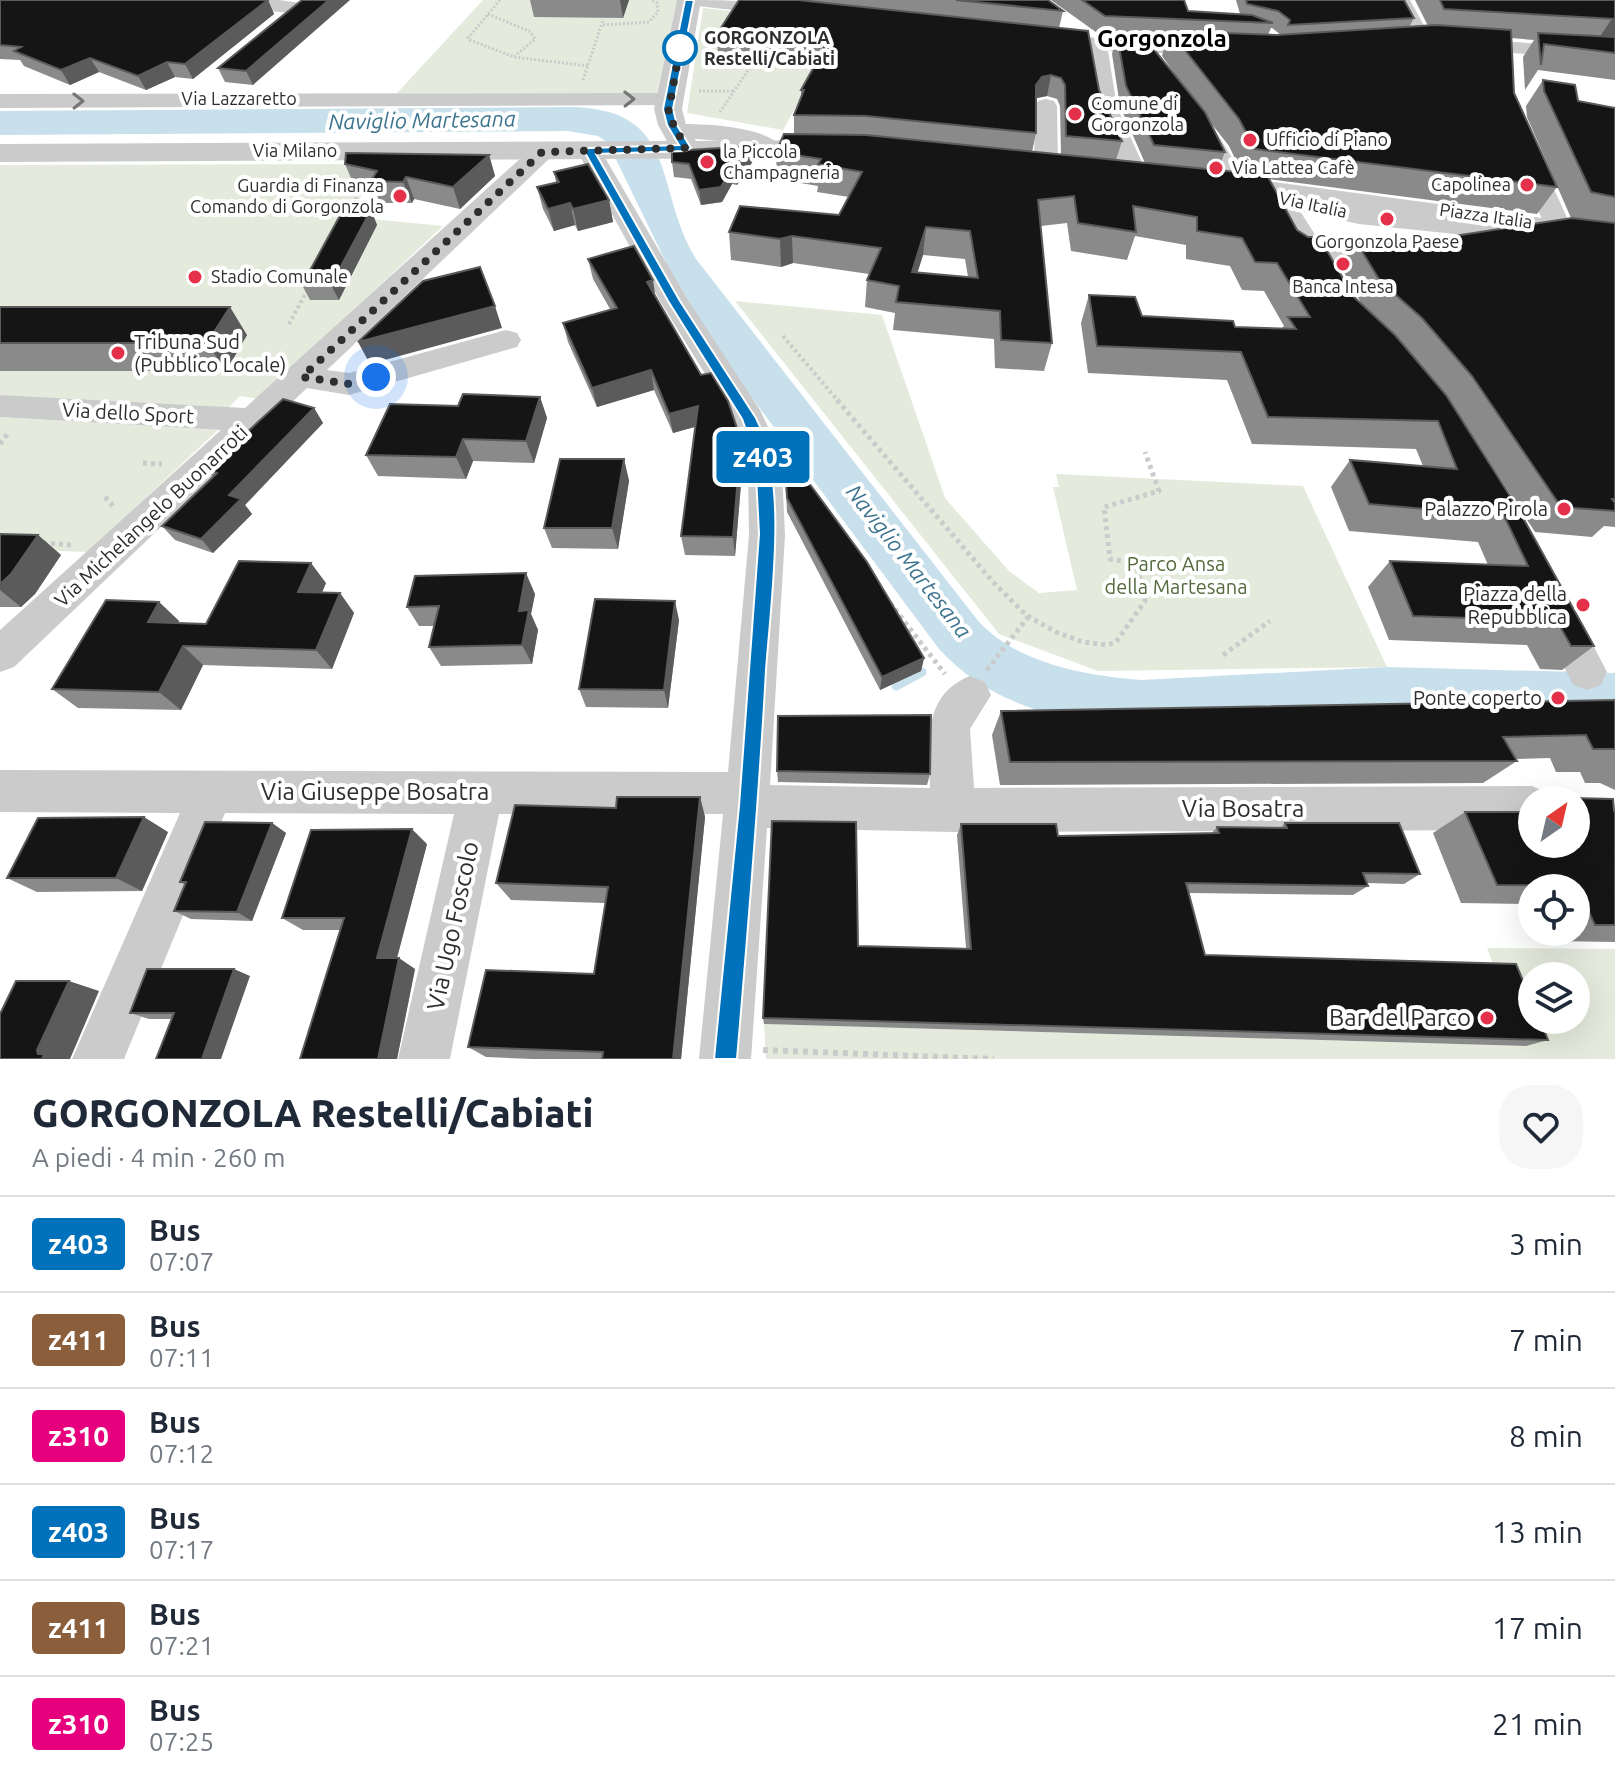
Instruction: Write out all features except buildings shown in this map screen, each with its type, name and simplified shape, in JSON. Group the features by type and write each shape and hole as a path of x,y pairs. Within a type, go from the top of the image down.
{"street":[{"path":"219,0 305,4"},
{"path":"689,0 678,96 668,114 675,143 773,150 865,150"},
{"path":"697,0 804,12"},
{"path":"1400,0 1423,42"},
{"path":"275,28 305,4"},
{"path":"1059,18 1095,44 1100,57 1107,108 1150,178"},
{"path":"1027,36 1095,44 1241,51"},
{"path":"1392,43 1615,50"},
{"path":"1142,46 1158,66"},
{"path":"1509,48 1509,77"},
{"path":"186,99 213,77"},
{"name":"Via Lazzaretto","path":"0,101 678,96"},
{"path":"1044,166 1046,106"},
{"path":"1192,111 1227,164 1259,193 1317,256 1343,304"},
{"path":"1517,133 1582,235"},
{"name":"Via Milano","path":"0,153 542,152 600,151 675,143"},
{"path":"600,151 674,301 758,436 763,456 767,534 749,800 726,1054"},
{"name":"Via Michelangelo Buonarroti","path":"0,655 257,420 542,152"},
{"name":"Via Italia","path":"1150,178 1259,193 1363,215 1582,235"},
{"name":"Piazza Italia","path":"1317,256 1416,257 1552,236 1594,241 1582,235"},
{"path":"302,377 349,384 506,340"},
{"name":"Via dello Sport","path":"0,406 257,420"},
{"path":"1541,584 1587,672"},
{"path":"953,810 949,725 970,695"},
{"name":"Via Giuseppe Bosatra","path":"0,791 481,792 749,800"},
{"path":"98,1059 211,792"},
{"name":"Via Ugo Foscolo","path":"424,1059 481,792"},
{"name":"Via Bosatra","path":"749,800 953,810 1518,808"}],"path":[{"path":"500,0 468,38 483,47 514,57 588,66"},
{"path":"576,99 603,22 649,22 658,12 657,3 652,0"},
{"path":"488,14 531,32 535,39 514,57"},
{"path":"715,121 753,63"},
{"path":"678,96 734,91"},
{"path":"346,218 367,179"},
{"path":"289,324 311,285"},
{"path":"783,336 993,582 1028,617 1092,645 1109,646 1116,642 1145,601 1136,563 1110,559 1104,507 1159,491 1145,452"},
{"path":"0,431 10,431 0,444"},
{"path":"143,463 159,463"},
{"path":"105,497 113,506"},
{"path":"28,543 84,545"},
{"path":"885,597 942,672 970,695 1028,617"},
{"path":"1223,655 1270,621"},
{"path":"726,1054 994,1059"}],"green space":[{"path":"483,0 677,0 657,93 397,93"},
{"path":"703,8 831,22 806,67 816,70 783,130 687,113"},
{"name":"Stadio Comunale","path":"377,164 357,205 362,218 443,226 259,399 240,396 225,411 0,398 0,165"},
{"name":"Parco Ansa della Martesana","path":"735,301 882,315 945,498 1009,571 1039,593 1077,590 1053,487 1059,487 1056,474 1303,486 1387,667 1098,671 999,634"},
{"path":"0,417 218,430 88,552 0,549"},
{"path":"1487,948 1615,949 1615,1059 766,1059 764,1024 1526,1046 1521,1034 1590,1034 1590,962 1518,962 1518,1026"}],"water":[{"name":"Naviglio Martesana","path":"573,107 607,112 631,122 648,138 659,158 683,233 696,259 979,622 1013,648 1033,658 1076,671 1141,680 1387,667 1615,673 1615,719 1058,717 1024,706 979,683 939,649 694,320 608,143 598,136 568,131 0,135 0,111"}],"waterway":[{"path":"896,686 922,672"}],"bus line":[{"name":"z403","path":"689,0 668,105 672,125 686,148 589,151 674,301 749,418 763,456 767,534 749,806 725,1059"}],"place":[{"name":"GORGONZOLA Restelli/Cabiati","path":"680,48"},
{"name":"Comune di Gorgonzola","path":"1075,114"},
{"name":"Ufficio di Piano","path":"1250,140"},
{"name":"la Piccola Champagneria","path":"707,162"},
{"name":"Via Lattea Cafè","path":"1216,168"},
{"name":"Capolinea","path":"1527,185"},
{"name":"Guardia di Finanza Comando di Gorgonzola","path":"400,196"},
{"name":"Gorgonzola Paese","path":"1387,219"},
{"name":"Banca Intesa","path":"1343,264"},
{"name":"Stadio Comunale","path":"195,277"},
{"name":"Tribuna Sud (Pubblico Locale)","path":"118,353"},
{"name":"Palazzo Pirola","path":"1564,509"},
{"name":"Piazza della Repubblica","path":"1583,605"},
{"name":"Ponte coperto","path":"1558,698"},
{"name":"Bar del Parco","path":"1487,1018"}],"district":[{"name":"Gorgonzola","path":"1162,39"}],"route":[{"path":"376,377 349,384 302,377 542,152 686,148 668,114 680,48"}]}
